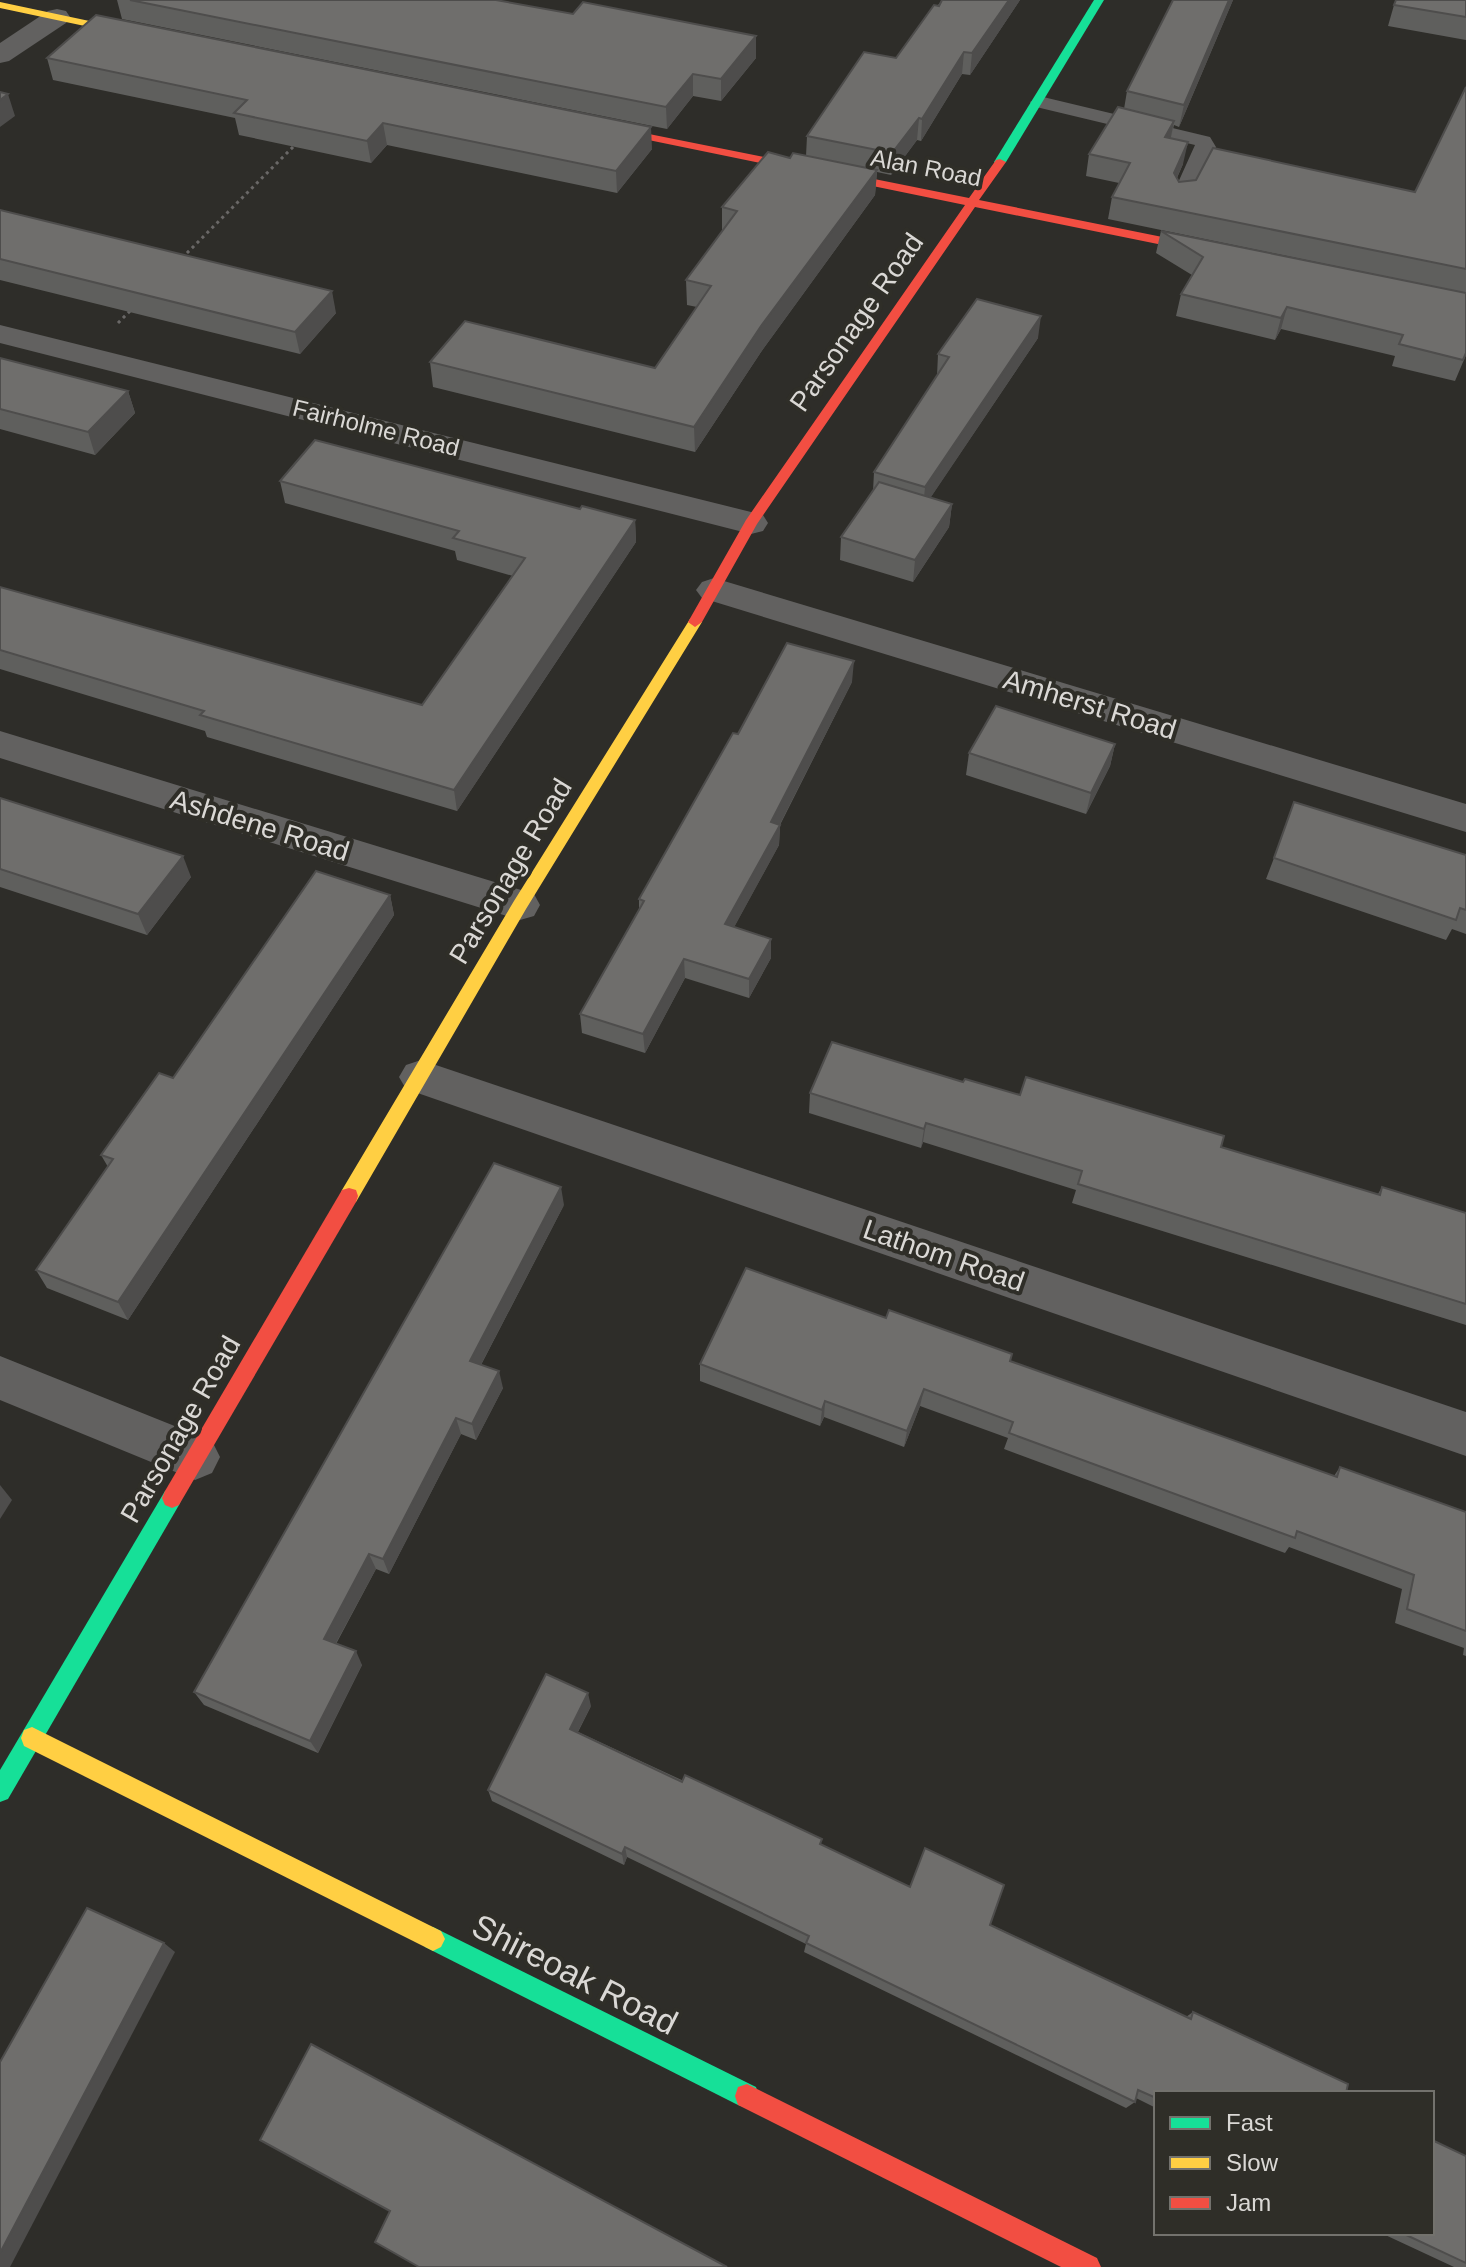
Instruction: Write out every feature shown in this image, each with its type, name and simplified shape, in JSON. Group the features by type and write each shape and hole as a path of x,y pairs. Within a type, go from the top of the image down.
{"street":[{"name":"Parsonage Road","path":"0,1791 520,905 714,590 751,523 973,202 1039,102 1099,0"},
{"path":"0,5 163,39"},
{"path":"0,55 57,17"},
{"name":"Alan Road","path":"574,123 1235,256"},
{"name":"Fairholme Road","path":"0,334 751,523"},
{"name":"Amherst Road","path":"714,590 1466,818"},
{"name":"Ashdene Road","path":"0,744 520,905"},
{"name":"Lathom Road","path":"421,1077 1466,1434"},
{"path":"0,1378 195,1457"},
{"name":"Shireoak Road","path":"32,1738 1088,2267"}],"lane":[{"path":"1039,102 1203,141 1206,147 1182,196"}],"path":[{"path":"181,260 304,136"},
{"path":"86,355 136,304"}],"building":[{"path":"130,0 496,0 573,14 583,2 756,36 721,79 693,74 666,107"},
{"path":"942,0 1009,0 972,53 964,52 922,119 919,118 892,153 807,136 864,52 896,58 934,5 939,6"},
{"path":"1173,0 1229,0 1184,105 1127,91"},
{"path":"1396,0 1466,0 1466,17 1394,5"},
{"path":"96,15 651,127 616,171 383,123 367,141 234,113 247,100 47,58"},
{"path":"1466,87 1466,269 1112,197 1130,163 1089,154 1118,107 1174,121 1165,137 1188,142 1174,173 1179,182 1196,180 1213,148 1415,192"},
{"path":"768,152 790,158 793,153 877,170 761,326 694,427 430,362 465,321 655,368 711,286 686,280 737,211 722,207"},
{"path":"0,210 332,291 295,332 0,259"},
{"path":"1161,231 1466,293 1466,353 1463,360 1399,344 1403,335 1287,307 1281,318 1181,294 1203,257"},
{"path":"977,299 1041,316 925,487 874,472 949,357 938,354"},
{"path":"0,358 128,391 88,432 0,409"},
{"path":"315,440 580,509 582,506 635,520 454,790 200,715 204,711 0,650 0,587 422,705 525,558 453,538 459,531 280,481"},
{"path":"879,482 952,504 915,560 841,537"},
{"path":"787,643 854,661 771,822 780,825 725,924 771,939 749,979 684,959 643,1034 580,1014 644,901 639,899 733,733 738,734"},
{"path":"996,706 1115,744 1091,793 969,753"},
{"path":"0,798 183,856 138,914 0,869"},
{"path":"1294,802 1466,855 1466,910 1460,908 1456,920 1274,858"},
{"path":"316,871 390,895 118,1302 36,1270 113,1159 101,1155 159,1073 173,1078"},
{"path":"832,1042 963,1082 965,1079 1020,1095 1026,1077 1224,1136 1221,1147 1380,1195 1382,1187 1466,1213 1466,1304 1078,1184 1082,1171 926,1123 924,1129 810,1093"},
{"path":"494,1163 561,1187 470,1361 499,1371 472,1424 456,1418 383,1559 369,1554 324,1639 356,1651 310,1741 194,1692"},
{"path":"746,1268 886,1318 889,1310 1012,1354 1010,1361 1337,1477 1340,1467 1466,1512 1466,1631 1407,1609 1414,1575 1297,1531 1295,1538 1009,1433 1013,1422 924,1389 907,1431 825,1401 822,1410 700,1364"},
{"path":"546,1674 588,1693 570,1729 682,1782 685,1775 822,1839 820,1844 910,1887 925,1848 1004,1885 990,1925 1191,2019 1193,2012 1348,2084 1346,2091 1154,2091 1154,2097 1138,2090 1135,2102 806,1943 809,1936 625,1847 622,1854 488,1790"},
{"path":"87,1908 164,1943 0,2253 0,2062"},
{"path":"311,2044 727,2267 419,2267 375,2242 390,2211 260,2140"},
{"path":"1434,2141 1466,2156 1466,2263 1406,2235 1434,2235"}],"traffic: fast":[{"path":"1000,162 1099,0"},
{"path":"0,1791 172,1498"},
{"path":"433,1939 747,2096"}],"traffic: slow":[{"path":"0,5 146,36"},
{"path":"349,1196 520,905 695,622"},
{"path":"32,1738 433,1939"}],"traffic: jam":[{"path":"594,126 1217,252"},
{"path":"695,622 751,523 1000,162"},
{"path":"172,1498 349,1196"},
{"path":"747,2096 1088,2267"}]}
